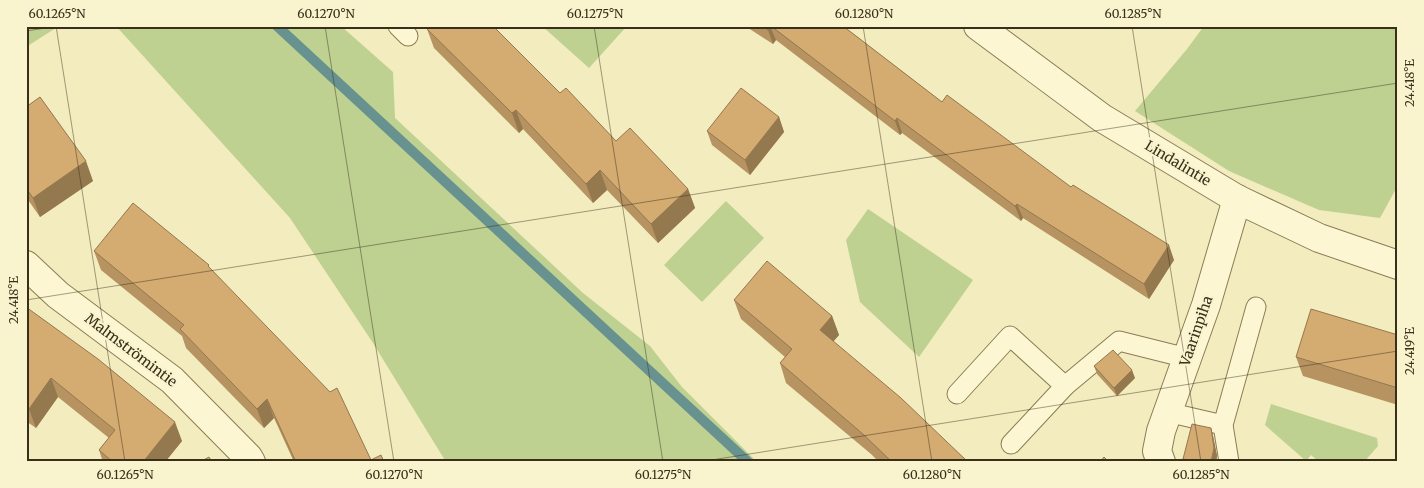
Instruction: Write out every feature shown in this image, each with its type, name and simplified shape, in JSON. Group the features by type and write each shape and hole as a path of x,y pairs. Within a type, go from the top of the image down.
{"street":[{"name":"Lindalintie","path":"978,26 1102,118 1237,199 1319,238 1398,265"},
{"name":"Vaarinpiha","path":"1161,462 1157,451 1160,431 1206,305 1237,199"},
{"name":"Malmströmintie","path":"26,265 58,295 172,380 251,462"}],"lane":[{"path":"1229,462 1223,426 1256,307"},
{"path":"957,394 1010,336 1065,386"},
{"path":"1011,444 1065,386 1120,341 1187,358"},
{"path":"1167,412 1223,426"}],"green space":[{"path":"26,26 59,26 26,47"},
{"path":"116,26 341,26 393,72 395,118 583,293 650,346 682,387 757,462 446,462 373,343 290,218"},
{"path":"542,26 627,26 589,68"},
{"path":"1204,26 1398,26 1398,185 1380,218 1319,210 1229,171 1135,111"},
{"path":"726,201 764,238 702,302 664,265"},
{"path":"868,209 973,280 919,357 860,302 846,240"},
{"path":"1271,404 1377,438 1378,446 1364,462 1319,462 1311,455 1306,461 1265,425"}],"building":[{"path":"429,26 493,26 560,93 566,88 616,141 630,128 688,189 651,224 600,170 586,184 516,110 512,113 427,29"},
{"path":"771,26 843,26 942,102 947,95 1071,187 1073,185 1169,245 1144,284 1017,204 1015,206 897,118 895,121"},
{"path":"741,88 779,117 745,160 707,131"},
{"path":"40,97 86,161 33,198 26,188 26,107"},
{"path":"133,203 209,265 330,392 337,388 371,460 381,455 384,462 296,462 267,399 257,409 180,329 184,325 94,251"},
{"path":"767,261 832,316 820,330 901,398 968,462 892,462 864,435 780,363 792,349 734,300"},
{"path":"26,307 98,359 175,422 143,462 113,462 99,450 115,430 51,378 29,409 26,407"},
{"path":"1311,309 1398,335 1398,388 1296,357"},
{"path":"1113,350 1132,370 1114,388 1094,366"},
{"path":"1192,424 1211,428 1214,448 1211,462 1195,462 1183,459"},
{"path":"209,457 212,462 200,462"},
{"path":"1104,457 1109,462 1100,462"}],"waterway":[{"path":"277,26 748,462"}]}
